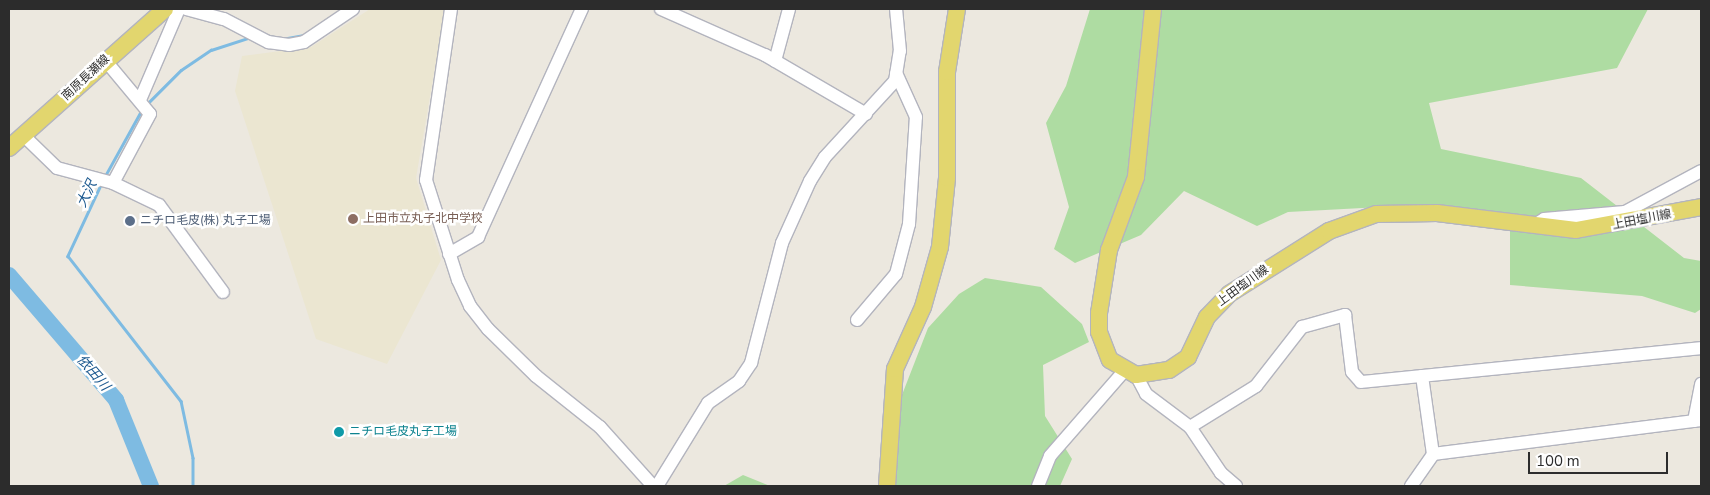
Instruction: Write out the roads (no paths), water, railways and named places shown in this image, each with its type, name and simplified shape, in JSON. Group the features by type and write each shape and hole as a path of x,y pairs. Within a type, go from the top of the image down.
{"main road":[{"name":"南原長瀬線","path":"9,148 105,60 165,9"},
{"path":"886,486 895,370 923,307 940,248 947,178 947,72 957,9"},
{"path":"1131,373 1110,360 1103,348 1100,294 1109,250 1136,177 1154,9"},
{"name":"上田塩川線","path":"1131,373 1157,374 1180,364 1196,345 1207,317 1229,294 1298,248 1350,222 1376,214 1437,213 1531,226 1593,229 1701,207"}],"street":[{"path":"140,100 179,9"},
{"path":"186,9 224,19 268,42 289,45 304,42 353,9"},
{"path":"451,9 426,180 449,254 470,306 488,329 536,376 600,427 655,486 708,403 739,381 751,363 782,243 796,210 825,157 888,92 896,74 900,51 896,9"},
{"path":"449,254 478,237 582,9"},
{"path":"661,9 775,61 866,114"},
{"path":"775,61 789,9"},
{"path":"105,60 150,114 113,183"},
{"path":"857,320 887,290 896,274 909,224 916,117 896,74"},
{"path":"24,136 57,168 113,183 159,205 223,292"},
{"path":"1531,226 1544,219 1625,212 1701,171"},
{"path":"1190,427 1256,386 1302,327 1345,314 1352,372 1361,382 1701,348"},
{"path":"1038,486 1050,456 1131,373 1146,394 1190,427 1221,473 1236,486"},
{"path":"1411,486 1432,454 1422,376"},
{"path":"1432,454 1698,421 1701,384"}],"waterway":[{"name":"大沢","path":"261,34 282,39 304,35"},
{"name":"大沢","path":"146,105 181,70 211,50 251,37"},
{"name":"大沢","path":"105,176 141,111"},
{"name":"大沢","path":"102,183 68,256 181,401 193,458 193,486"},
{"name":"依田川","path":"9,275 116,400 151,486"}],"place":[{"name":"上田市立丸子北中学校","path":"353,219"},
{"name":"ニチロ毛皮(株) 丸子工場","path":"130,221"},
{"name":"ニチロ毛皮丸子工場","path":"339,432"}]}
